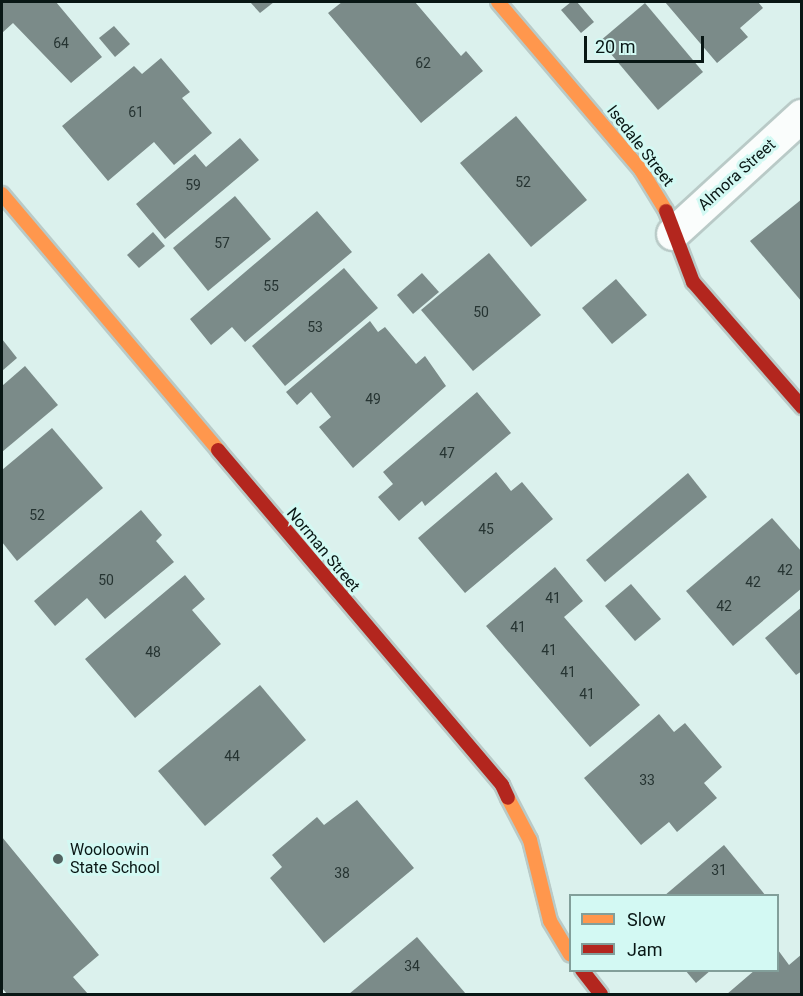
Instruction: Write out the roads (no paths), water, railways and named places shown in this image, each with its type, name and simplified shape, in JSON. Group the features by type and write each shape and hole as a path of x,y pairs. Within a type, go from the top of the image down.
{"street":[{"name":"Isedale Street","path":"498,2 641,170 662,201 693,282 801,408"},
{"name":"Almora Street","path":"673,234 801,116"},
{"name":"Norman Street","path":"2,194 502,785 523,820 542,898 569,952"},
{"path":"584,972 601,994"}],"place":[{"name":"Wooloowin State School","path":"58,859"}]}
